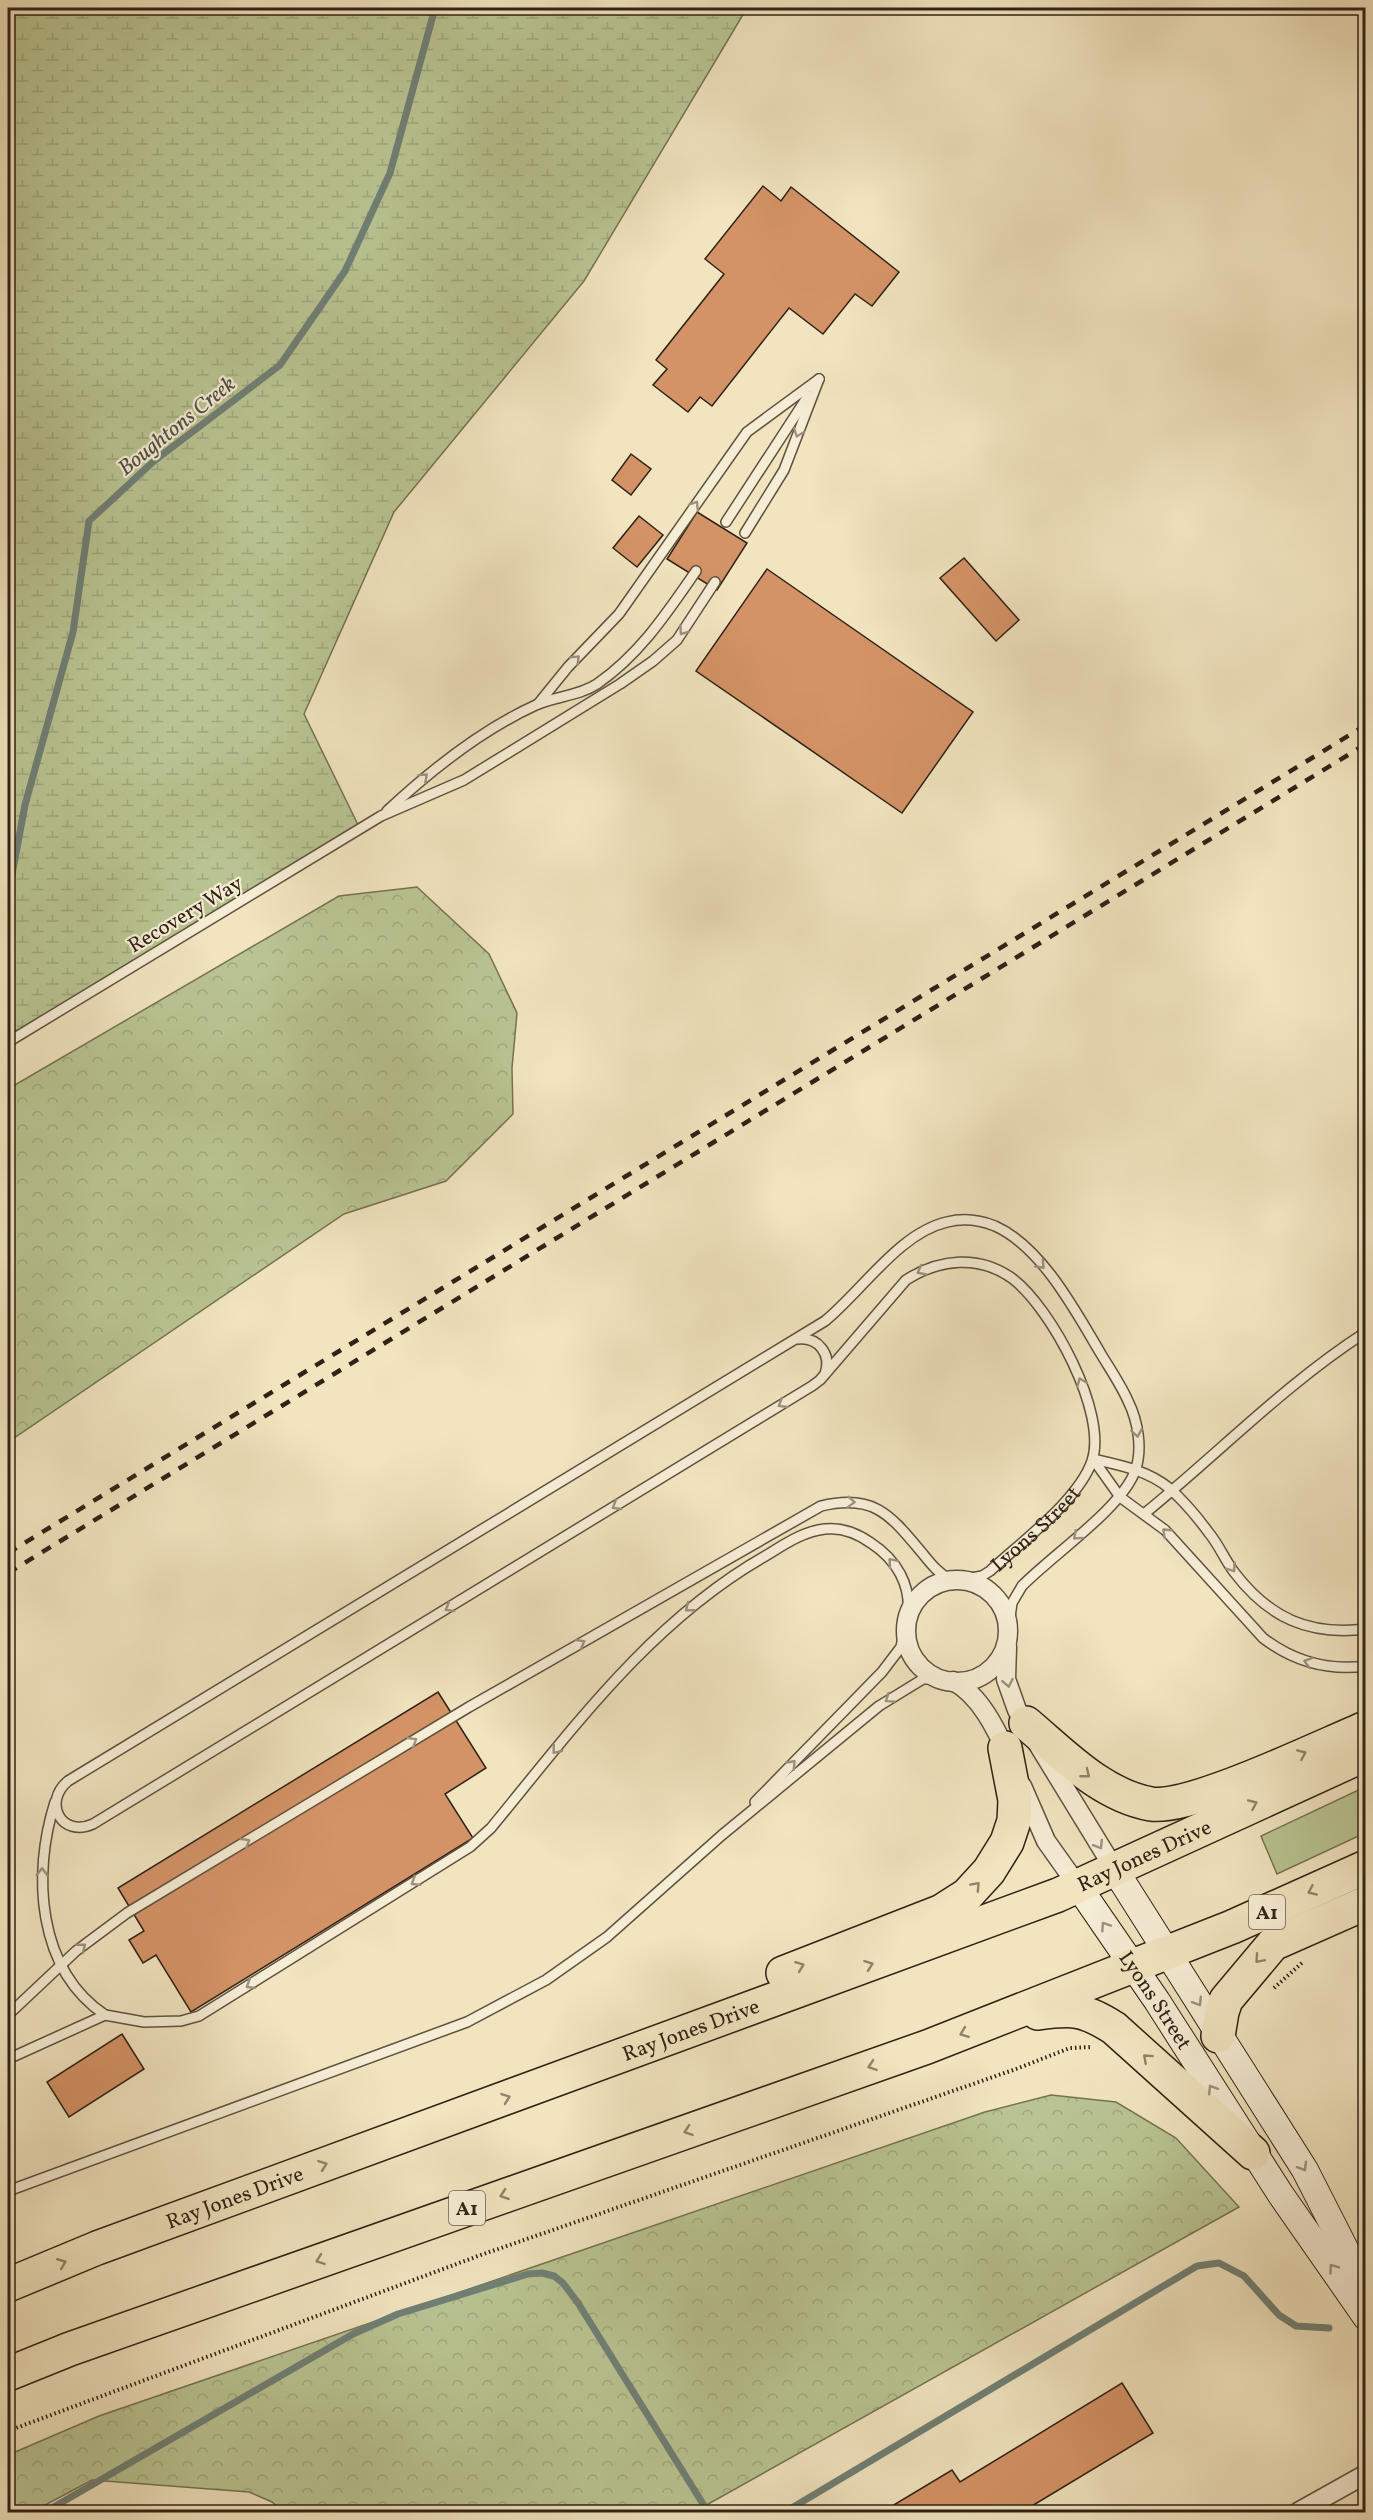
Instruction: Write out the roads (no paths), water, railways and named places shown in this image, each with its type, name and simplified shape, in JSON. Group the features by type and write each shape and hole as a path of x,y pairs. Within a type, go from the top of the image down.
{"highway":[{"path":"1026,1723 1092,1779 1120,1793 1151,1803 1173,1804 1229,1785 1365,1728"},
{"path":"637,2051 712,2001 942,1911 967,1895 989,1871 1006,1842 1014,1821 1015,1800 1005,1748"},
{"name":"Ray Jones Drive","path":"8,2285 97,2248 637,2051 1078,1886 1199,1828 1365,1754"},
{"name":"A1","path":"8,2374 81,2345 927,2047 1232,1927 1365,1867"},
{"path":"1218,2036 1226,2000 1273,1944 1365,1903"},
{"path":"1000,2019 1068,2009 1093,2015 1114,2028 1253,2153"}],"street":[{"path":"956,1580 986,1588 998,1600 1005,1615 1007,1635 1002,1654 994,1666 982,1675 968,1680 947,1680 927,1672 915,1660 907,1644 906,1621 914,1602 924,1591 936,1584 956,1580"},
{"name":"Lyons Street","path":"1007,1635 1006,1679 1017,1710 1218,2036 1305,2170 1365,2290"},
{"name":"Lyons Street","path":"947,1680 962,1686 996,1727 1046,1840 1133,1967 1253,2153 1365,2317"},
{"path":"1298,2512 1365,2474"}],"lane":[{"path":"726,522 819,379"},
{"path":"745,533 784,470 819,379"},
{"path":"538,704 568,667 619,614 655,566 711,480 747,432 819,379"},
{"path":"538,704 595,686 617,669 642,645 671,610 696,570"},
{"name":"Recovery Way","path":"8,1042 381,816 441,792 525,744 620,684 653,661 677,640 715,582"},
{"name":"Recovery Way","path":"381,816 431,770 538,704"},
{"path":"722,1835 882,1672 901,1647 906,1621 907,1586 898,1569 875,1545 849,1531 823,1529 797,1538 735,1572 688,1608 651,1641 605,1689 491,1828 470,1847 199,2016 181,2021 144,2022 105,2015 82,1997 61,1965 44,1910 42,1875 47,1826 57,1796 68,1781 792,1341 832,1315 898,1251 931,1227 963,1220 978,1221 997,1227 1020,1244 1061,1287 1128,1401 1137,1427 1139,1448 1136,1469"},
{"path":"57,1796 56,1808 64,1822 78,1828 93,1824 820,1380 906,1280 921,1270 949,1261 977,1264 1012,1278 1024,1290 1068,1355 1082,1382 1092,1413 1095,1447 1092,1459"},
{"path":"1144,1514 1231,1436 1304,1377 1365,1332"},
{"path":"792,1341 807,1338 814,1341 825,1352 827,1367 820,1380"},
{"path":"1092,1459 1136,1469 1172,1491 1210,1533 1234,1572 1267,1605 1285,1618 1303,1627 1323,1631 1365,1629"},
{"path":"1092,1459 1120,1497 1165,1530 1263,1638 1279,1650 1322,1666 1344,1668 1365,1666"},
{"name":"Lyons Street","path":"956,1580 982,1576 990,1571 1070,1498 1087,1474 1092,1459"},
{"name":"Lyons Street","path":"1007,1635 1012,1604 1022,1586 1120,1497 1129,1486 1136,1469"},
{"path":"8,2015 61,1965 128,1913 470,1707 821,1506 852,1502 874,1506 893,1518 935,1569 956,1580"},
{"path":"8,2191 467,2022 512,2000 546,1980 607,1937 722,1835 879,1706 923,1679 947,1680"},
{"path":"8,2059 105,2015"}],"waterway":[{"name":"Boughtons Creek","path":"8,896 25,805 73,632 89,521 154,461 280,365 345,271 390,173 435,8"},
{"path":"785,2512 1197,2266 1219,2263 1244,2276 1279,2315 1296,2326 1329,2328"},
{"path":"45,2512 353,2334 398,2314 528,2274 542,2273 554,2276 563,2283 578,2303 708,2512"}],"railway":[{"path":"8,1553 1366,725"},
{"path":"8,1573 1366,744"}]}
